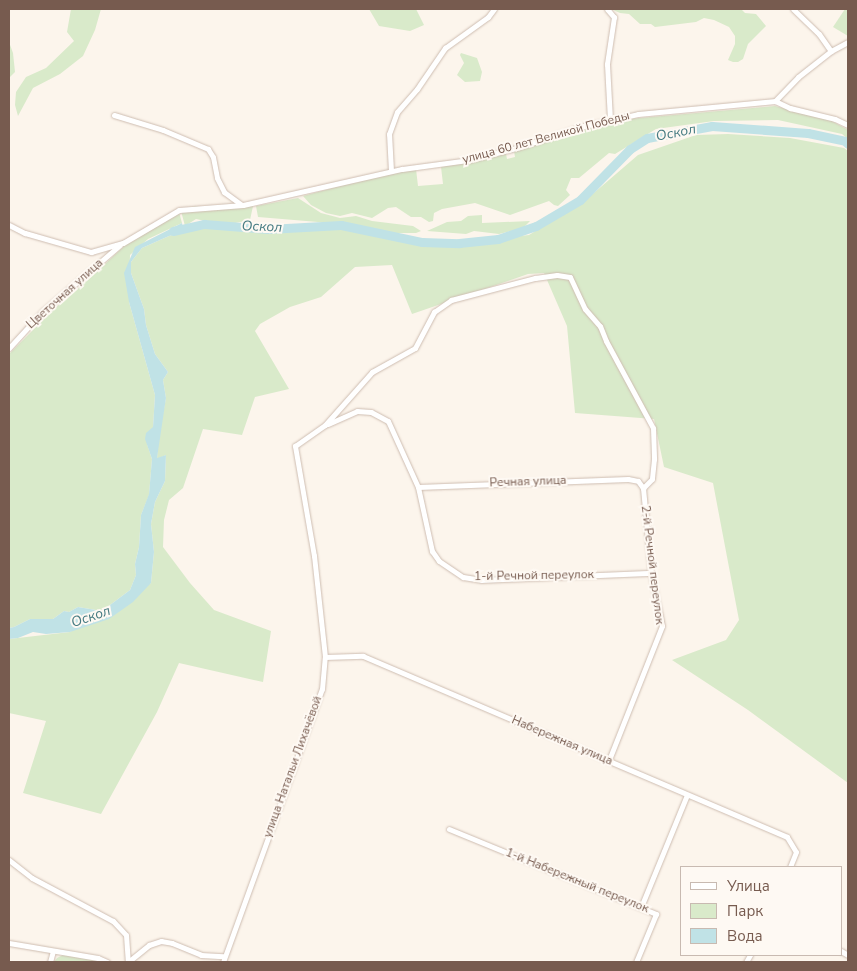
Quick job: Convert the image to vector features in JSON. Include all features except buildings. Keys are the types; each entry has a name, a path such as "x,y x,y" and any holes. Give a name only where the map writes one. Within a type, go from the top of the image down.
{"street":[{"path":"391,171 389,134 397,112 417,89 445,48 488,17 494,9"},
{"path":"607,9 614,17 607,64 610,119"},
{"path":"793,9 819,34 831,51"},
{"path":"775,101 798,77 831,51 848,42"},
{"name":"улица 60 лет Великой Победы","path":"91,252 123,243 179,210 243,206 391,171 469,160 516,148 610,119 638,114 775,101 790,108 835,119 848,125"},
{"path":"114,114 163,130 208,149 213,157 217,178 224,192 243,206"},
{"path":"9,225 31,235 91,252 99,264"},
{"name":"Цветочная улица","path":"9,348 42,312 123,243"},
{"path":"325,425 372,372 415,348 434,312 451,300 535,278 557,275 570,277 586,309 600,326 606,341 653,428 654,458 652,479 643,488"},
{"name":"1-й Речной переулок","path":"325,425 356,411 371,412 388,421 418,487 432,552 439,561 463,577 482,580 651,573"},
{"name":"улица Натальи Лихачёвой","path":"223,962 223,956 322,689 325,657 314,556 295,446 325,425"},
{"name":"Речная улица","path":"418,487 628,479 638,481"},
{"name":"2-й Речной переулок","path":"609,760 662,626 651,573 643,488 638,481"},
{"name":"Набережная улица","path":"325,657 363,656 609,760 687,796 787,837 793,844 796,852 790,866"},
{"path":"641,907 687,796"},
{"name":"1-й Набережный переулок","path":"449,829 656,914 636,962"},
{"path":"9,860 32,878 113,921 126,935 128,962"},
{"path":"128,962 149,945 161,941 172,943 201,955 223,956"},
{"path":"9,943 98,958 108,962"},
{"path":"50,962 53,951"}],"green space":[{"path":"71,9 101,9 95,30 83,56 60,74 33,88 18,116 15,105 16,92 26,77 46,68 74,41 67,32"},
{"path":"369,9 416,9 424,25 410,31 379,26"},
{"path":"611,9 741,9 745,13 756,14 766,26 748,44 743,59 733,62 728,60 735,44 735,36 729,27 714,20 704,18 696,22 655,27 651,24 640,24 629,14"},
{"path":"845,9 848,9 848,36 833,27"},
{"path":"9,42 13,53 15,72 9,78"},
{"path":"461,53 477,58 482,72 480,81 465,82 457,75 464,63 460,55"},
{"path":"775,106 830,120 848,130 848,139 842,134 778,120 714,121 656,129 615,154 609,153 579,178 571,178 566,190 570,195 558,206 549,201 510,215 475,203 442,209 434,213 433,221 429,222 421,217 411,217 396,207 388,208 372,218 352,213 340,216 326,213 311,205 303,196 362,180 416,169 418,186 443,184 441,167 506,154 507,159 515,157 514,151 594,126 628,119"},
{"path":"728,134 790,138 844,148 848,151 848,783 748,710 672,660 726,640 739,620 713,483 664,467 654,419 575,413 567,326 544,273 528,274 412,314 392,265 355,267 321,297 290,307 260,324 255,331 289,389 255,397 242,435 203,429 183,488 169,500 164,520 163,547 190,583 214,610 271,631 263,682 179,663 157,712 101,814 23,793 46,721 9,713 9,639 70,632 151,583 154,552 151,524 155,502 165,481 166,455 157,459 158,440 166,398 163,380 168,372 155,354 146,325 144,309 131,273 131,262 142,248 204,224 268,229 341,225 422,242 459,243 529,235 588,198 638,155 696,135"},
{"path":"298,198 321,213 340,218 356,216 372,221 413,226 421,231 416,233 394,233 342,224 258,217 256,206"},
{"path":"231,205 253,206 250,220 225,225 196,219 185,226 181,211 195,206 218,208"},
{"path":"179,212 182,223 148,239 130,255 129,302 155,395 153,428 147,444 152,459 149,495 141,515 139,547 135,564 136,575 130,590 102,611 78,607 69,612 64,611 53,619 30,619 9,628 9,354 54,309 136,235"},
{"path":"482,215 482,223 530,221 523,228 499,234 474,231 466,234 427,231 447,222 461,221 468,216"},
{"path":"65,954 102,962 54,962"}],"water":[{"path":"182,223 184,232 169,236 142,248 131,262 131,273 144,309 146,325 155,354 168,372 163,380 166,398 157,458 166,455 165,481 155,502 151,524 154,552 151,583 133,602 109,619 70,632 46,634 33,632 18,638 9,639 9,628 30,619 53,619 64,611 69,612 78,607 102,611 130,590 136,575 135,564 139,547 141,515 149,494 152,459 145,439 146,433 153,427 155,395 129,302 124,273 135,247"}],"waterway":[{"name":"Оскол","path":"173,231 204,224 268,229 341,225 422,242 459,243 498,239 536,226 580,200 630,149 647,138 712,126 808,133 845,141 848,144"}]}
